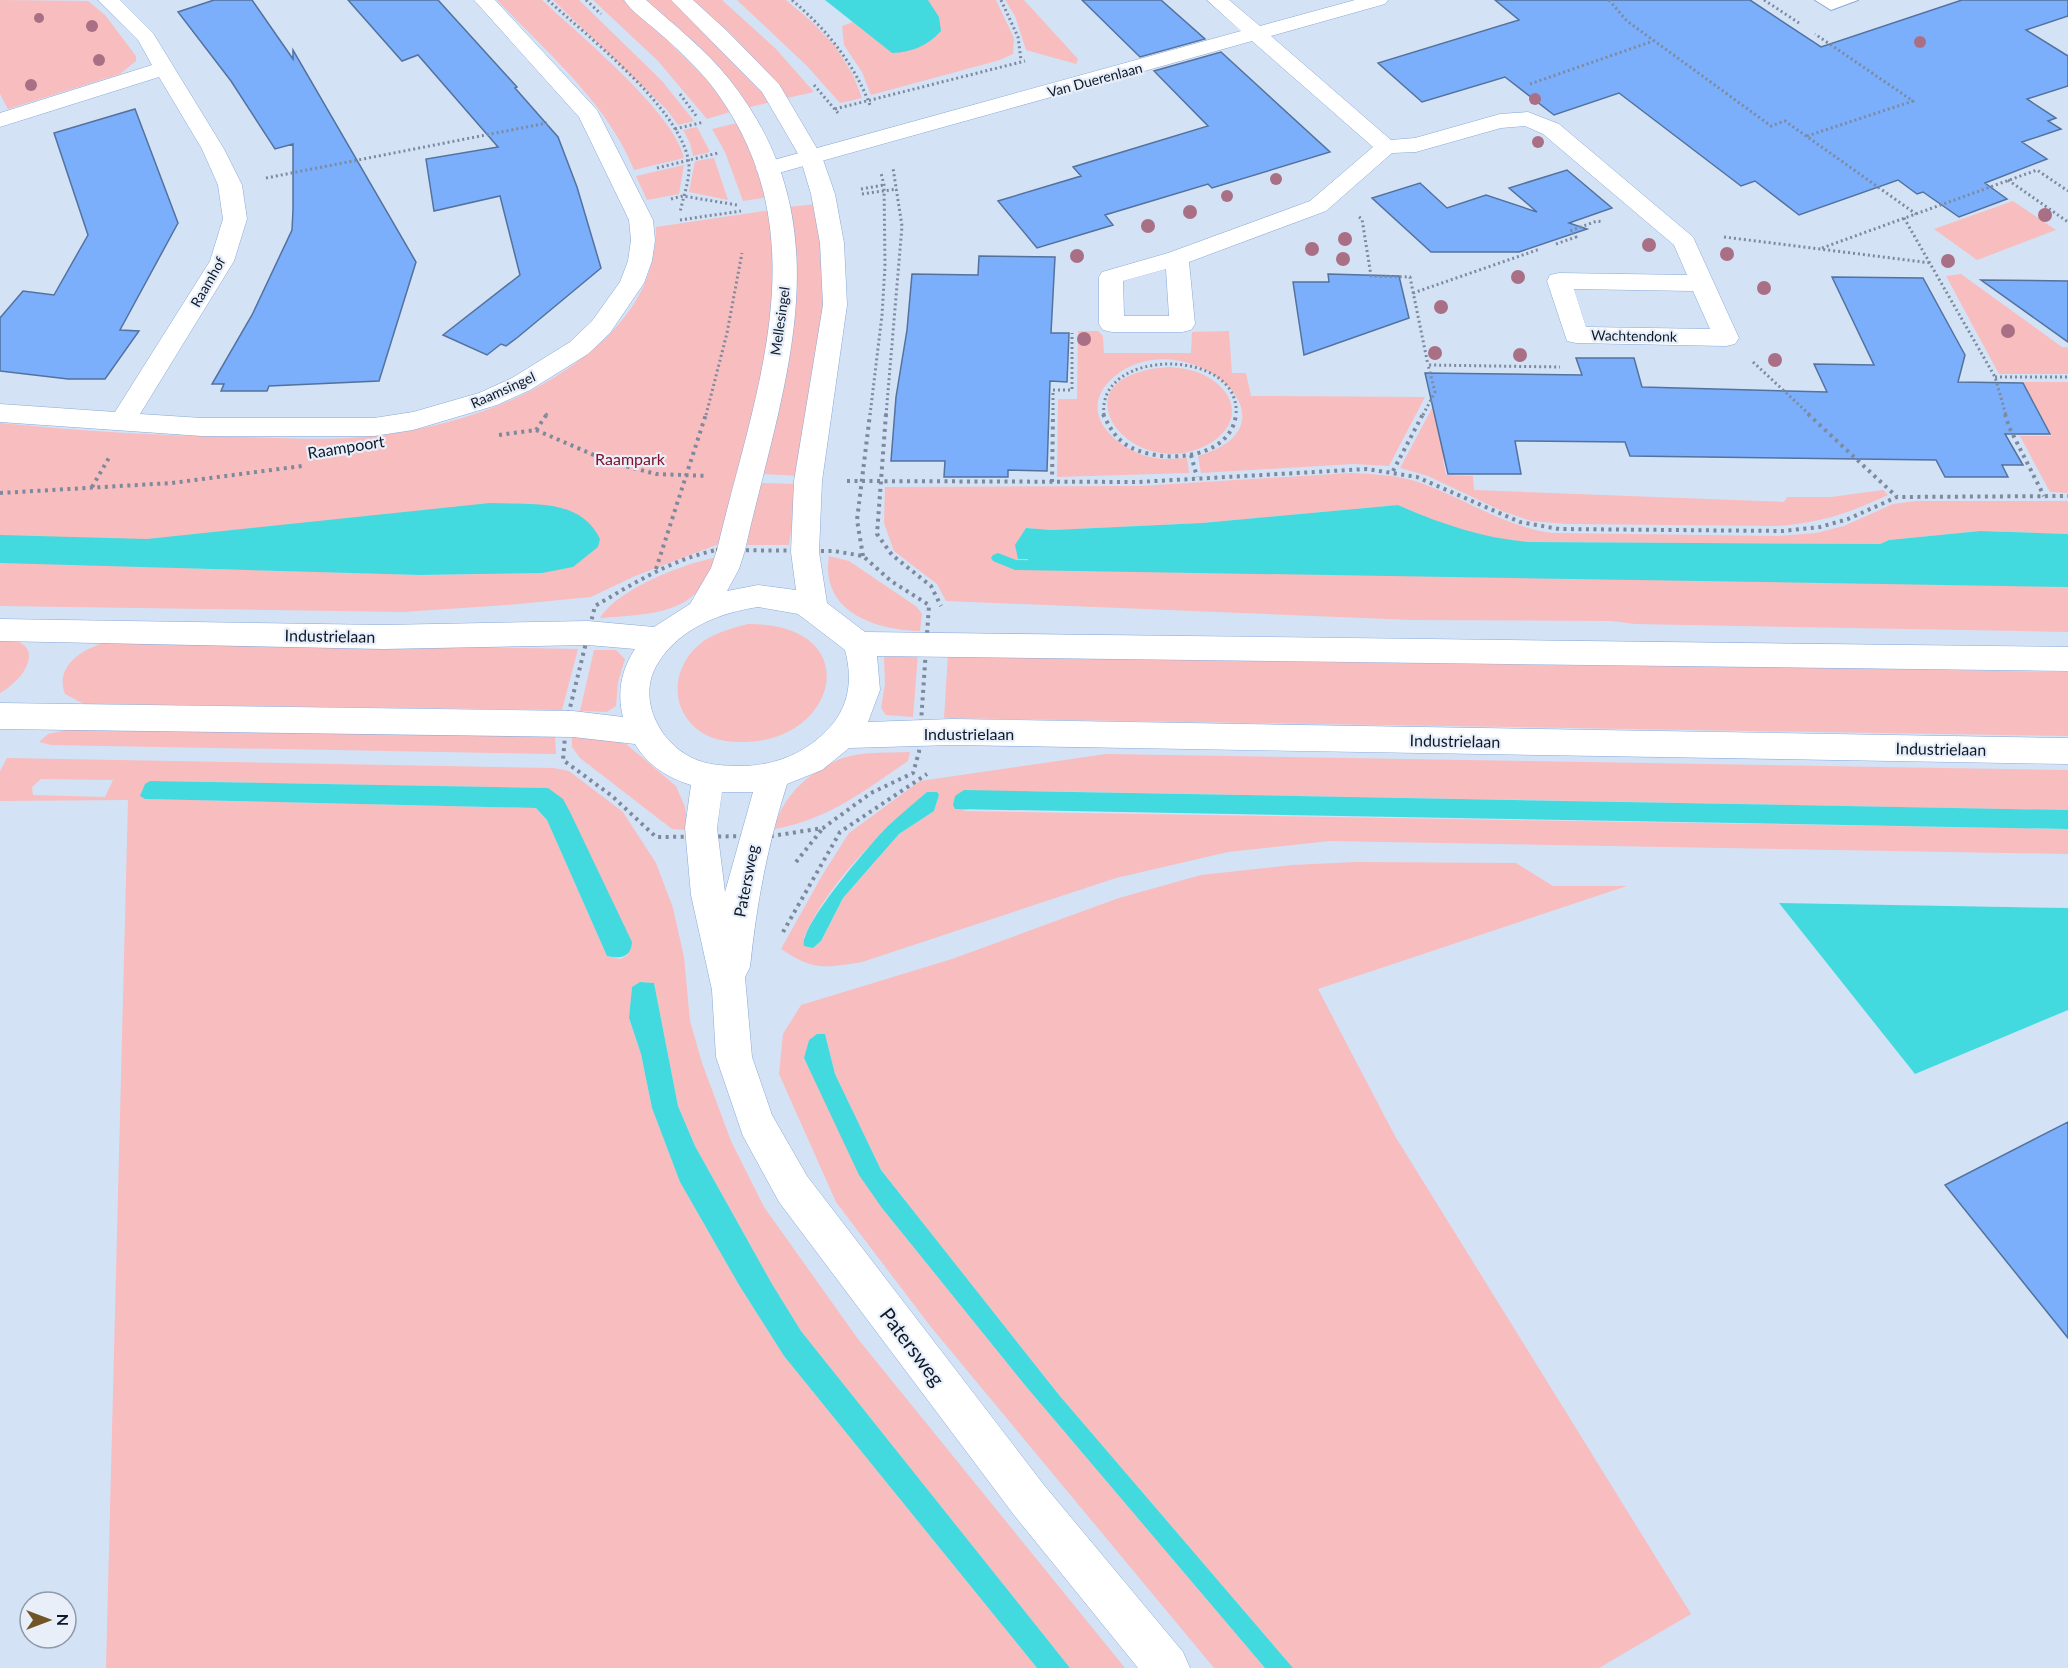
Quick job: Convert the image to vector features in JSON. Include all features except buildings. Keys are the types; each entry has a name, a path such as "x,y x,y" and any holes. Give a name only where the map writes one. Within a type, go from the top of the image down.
{"street":[{"name":"Raamhof","path":"108,0 146,37 213,148 230,184 236,219 222,261 121,423"},
{"name":"Raamsingel","path":"0,413 202,427 374,427 422,419 488,399 521,384 561,360 602,327 632,283 640,261 643,240 641,220 590,115 484,0"},
{"name":"Mellesingel","path":"634,0 698,60 730,96 757,142 781,220 786,290 771,380 731,550 725,569 701,610"},
{"path":"681,0 720,35 771,89 811,157 823,194 832,243 835,305 808,481 805,552 813,606"},
{"path":"1217,0 1386,147"},
{"name":"Van Duerenlaan","path":"767,169 1378,0"},
{"path":"0,120 164,68"},
{"path":"1177,258 1182,324 1112,324 1111,277 1177,258 1318,206 1386,147 1416,145 1500,121 1528,119 1551,129 1685,242 1726,338"},
{"name":"Wachtendonk","path":"1704,283 1559,281 1576,335 1726,338"},
{"path":"758,596 786,598 813,606 858,644 867,674 862,706 842,736 812,760 774,776 741,780 708,777 680,768 657,752 642,732 633,701 639,669 659,639 701,610 729,600 758,596"},
{"name":"Industrielaan","path":"0,630 383,637 588,633 659,639"},
{"path":"858,644 933,643 2068,659"},
{"path":"0,716 566,724 642,732"},
{"name":"Industrielaan","path":"842,736 926,734 2068,751"},
{"name":"Patersweg","path":"730,990 741,894 755,835 774,776"},
{"name":"Patersweg","path":"708,777 702,835 708,895 730,990 734,1057 756,1123 793,1189 1029,1500 1167,1668"}],"lane":[{"path":"1822,0 1831,6 1851,0"}],"path":[{"path":"777,942 840,832 930,772 926,734 933,643 940,601 936,591 893,557 878,536 877,517 902,226 894,170 856,69 836,40 792,0"},
{"path":"1001,0 1018,37 1021,60"},
{"path":"1609,0 1617,6 1627,21 1771,126 1785,121 1916,214"},
{"path":"1764,0 1804,27"},
{"path":"1807,136 1913,101 1814,34"},
{"path":"1528,119 1523,106 1506,92 1592,64 1598,58 1653,41"},
{"path":"230,184 590,115"},
{"path":"714,144 723,163"},
{"path":"621,176 718,153"},
{"path":"1820,249 2037,170 2068,191"},
{"path":"2008,180 2068,222"},
{"path":"884,185 885,266 882,315 857,520 862,556 891,581 929,605 933,643"},
{"path":"1333,193 1362,219 1371,276 1410,277 1435,392 1393,471"},
{"path":"734,195 740,221"},
{"path":"636,207 683,196 736,205"},
{"path":"1904,218 1995,377 2009,427 2044,496"},
{"path":"742,250 735,303 687,475 656,570 595,606 566,724 563,760 599,784 636,814 656,837 772,836 823,828 871,792 913,774 926,734"},
{"path":"1052,482 1053,390 1072,390 1072,328 1096,328 1112,324"},
{"path":"1428,365 1573,367 1569,346 1576,335"},
{"path":"1726,338 1897,497"},
{"path":"1161,364 1189,366 1221,381 1231,392 1237,405 1234,424 1221,442 1207,450 1191,454 1168,456 1149,454 1131,447 1117,437 1107,425 1101,412 1102,399 1108,387 1119,376 1134,369 1161,364"},
{"path":"1995,377 2068,378"},
{"path":"490,437 536,430 610,462 656,474 687,475"},
{"path":"1191,454 1197,477"},
{"name":"Raampoort","path":"0,493 172,483 305,465"},
{"path":"863,481 1139,482 1339,468 1393,471 1440,486 1520,522 1559,530 1783,531 1820,527 1848,519 1897,497 2068,496"}],"green space":[{"path":"0,0 88,1 105,15 136,56 136,61 120,74 8,109 0,94"},
{"path":"497,0 542,0 623,74 644,97 677,139 684,158 634,170 622,145 592,100"},
{"path":"553,0 579,0 662,81 694,121 678,125 667,110"},
{"path":"593,0 625,0 707,79 730,112 707,119 658,61"},
{"path":"642,0 671,0 742,65 771,102 746,108"},
{"path":"688,0 722,0 776,49 814,92 787,98"},
{"path":"737,0 786,0 835,46 853,75 862,98 840,103 807,66"},
{"path":"928,0 996,0 1014,38 1013,54 1000,60 871,95 862,72 844,45 842,26 853,22 892,53 914,49"},
{"path":"1005,0 1024,0 1078,59 1076,64 1026,50 1015,16"},
{"path":"737,123 755,159 768,197 743,201 725,152 712,129"},
{"path":"697,127 710,152 693,156 690,143 683,130"},
{"path":"714,158 728,200 689,192 695,161"},
{"path":"684,165 679,194 647,200 636,176"},
{"path":"2013,201 2056,230 1977,260 1934,229"},
{"path":"817,204 824,245 823,312 800,476 760,474 795,306 794,238 788,207"},
{"name":"Raampark","path":"770,210 778,288 759,396 719,544 635,576 591,597 507,605 403,612 0,606 0,423 152,434 323,439 355,438 401,432 462,418 520,396 548,381 574,364 611,333 641,292 652,262 656,227","holes":["149,567 492,574 420,575"]},
{"path":"1961,274 2062,347 2068,347 2068,374 1999,374 1946,276"},
{"path":"1078,331 1098,331 1103,336 1104,353 1191,353 1192,332 1229,331 1232,373 1246,373 1251,396 1425,397 1389,466 1353,464 1201,473 1198,456 1229,441 1242,422 1239,402 1224,383 1201,368 1173,360 1143,362 1115,376 1104,388 1098,400 1098,412 1102,424 1120,443 1146,456 1161,459 1187,458 1189,473 1057,477 1058,399 1077,399"},
{"path":"1170,367 1197,372 1217,383 1230,401 1232,410 1231,420 1218,437 1207,445 1178,454 1151,451 1129,440 1114,424 1107,406 1113,388 1133,374"},
{"path":"2023,382 2068,382 2068,493 2050,492 2020,436 2052,436"},
{"path":"1438,397 1465,457 1443,459 1446,475 1473,476 1474,490 1784,502 1787,497 1831,497 1883,490 1888,495 1834,516 1777,526 1567,524 1531,521 1502,511 1428,476 1400,468"},
{"path":"1351,473 1391,476 1415,481 1499,518 1552,533 1778,536 1816,533 1844,526 1893,504 1916,501 2068,501 2068,534 1980,531 1889,540 1880,544 1529,542 1493,539 1442,524 1398,505 1202,523 1052,530 1026,528 1028,563 2068,579 2068,632 1635,624 1612,621 1412,620 946,601 937,584 894,551 884,523 885,487 1140,486"},
{"path":"758,483 798,484 789,545 747,545"},
{"path":"829,556 849,561 917,607 922,614 920,631 885,627 854,614 842,604 833,591 828,575"},
{"path":"714,558 707,577 698,591 685,601 654,613 600,618 608,608 635,588 668,572"},
{"path":"748,624 786,629 811,642 824,661 826,683 818,705 801,724 776,737 744,742 717,739 695,727 685,716 678,690 679,676 693,650 705,640 720,632"},
{"path":"0,639 24,645 28,652 28,660 19,678 0,693"},
{"path":"115,640 578,649 562,710 84,704 65,694 64,673 76,657 95,646"},
{"path":"594,650 616,650 625,659 618,682 616,706 607,712 580,711"},
{"path":"918,654 913,717 886,715 881,708 885,684 884,657"},
{"path":"948,655 2068,672 2068,736 944,718"},
{"path":"79,727 555,736 556,754 51,745 39,742 48,734"},
{"path":"572,736 607,738 626,744 676,786 685,807 688,830 672,829 580,758 572,747"},
{"path":"910,752 908,761 845,802 812,818 775,829 783,806 798,786 829,764 857,755"},
{"path":"1106,754 2068,770 2068,810 1031,791 962,811 2068,829 2068,854 1330,841 1228,852 1116,878 862,962 820,966 802,961 781,949 849,833 920,781","holes":["927,792 939,795 934,811 899,834 843,898 821,941 813,948 804,937 815,916 842,877 875,840"]},
{"path":"7,758 554,768 569,771 623,812 656,863 673,908 684,957 690,1021 702,1063 731,1141 764,1207 858,1339 1125,1668 1070,1668 801,1331 695,1146 678,1106 654,983 640,982 632,987 629,1019 641,1054 652,1108 680,1182 739,1285 784,1356 1037,1668 106,1668 128,800 0,801 0,771","holes":["41,779 113,780 105,797 33,795 32,787","150,781 548,788 628,955 620,959 607,956 547,820 536,808 145,799"]},
{"path":"1356,862 1516,863 1553,886 1627,886 1318,989 1395,1136 1691,1614 1599,1668 1293,1668 1059,1395 881,1170 835,1074 825,1034 817,1034 809,1040 804,1059 882,1208 1024,1384 1265,1668 1214,1668 931,1327 836,1202 779,1074 783,1034 801,1005 952,959 1119,898 1201,875 1292,865"}],"shaded area":[{"path":"825,0 928,0 939,17 941,31 919,47 892,53"},
{"path":"490,503 537,504 567,510 580,516 591,525 600,539 598,547 573,567 542,573 420,575 0,563 0,535 147,539"},
{"path":"1398,505 1462,529 1529,542 1880,544 1889,540 1980,531 2068,534 2068,579 1028,564 1028,559 1018,559 1015,545 1026,528 1052,530 1202,523"},
{"path":"150,781 548,788 563,799 570,812 632,942 630,951 624,956 607,956 547,820 536,808 145,799 140,796 145,784"},
{"path":"964,790 2068,810 2068,829 955,809 953,805 955,796"},
{"path":"927,792 937,792 939,795 934,811 899,834 843,898 821,941 813,948 804,946 806,936 824,903 853,866 888,826"},
{"path":"1779,903 2068,908 2068,1010 1915,1074"},
{"path":"640,982 654,983 678,1106 695,1146 801,1331 1070,1668 1037,1668 784,1356 739,1285 680,1182 652,1108 641,1054 629,1018 632,987"},
{"path":"817,1034 825,1034 835,1074 881,1170 1059,1395 1293,1668 1265,1668 1024,1384 882,1208 859,1175 804,1058 809,1040"}],"waterway":[{"path":"998,558 1015,565 2068,582"}]}
